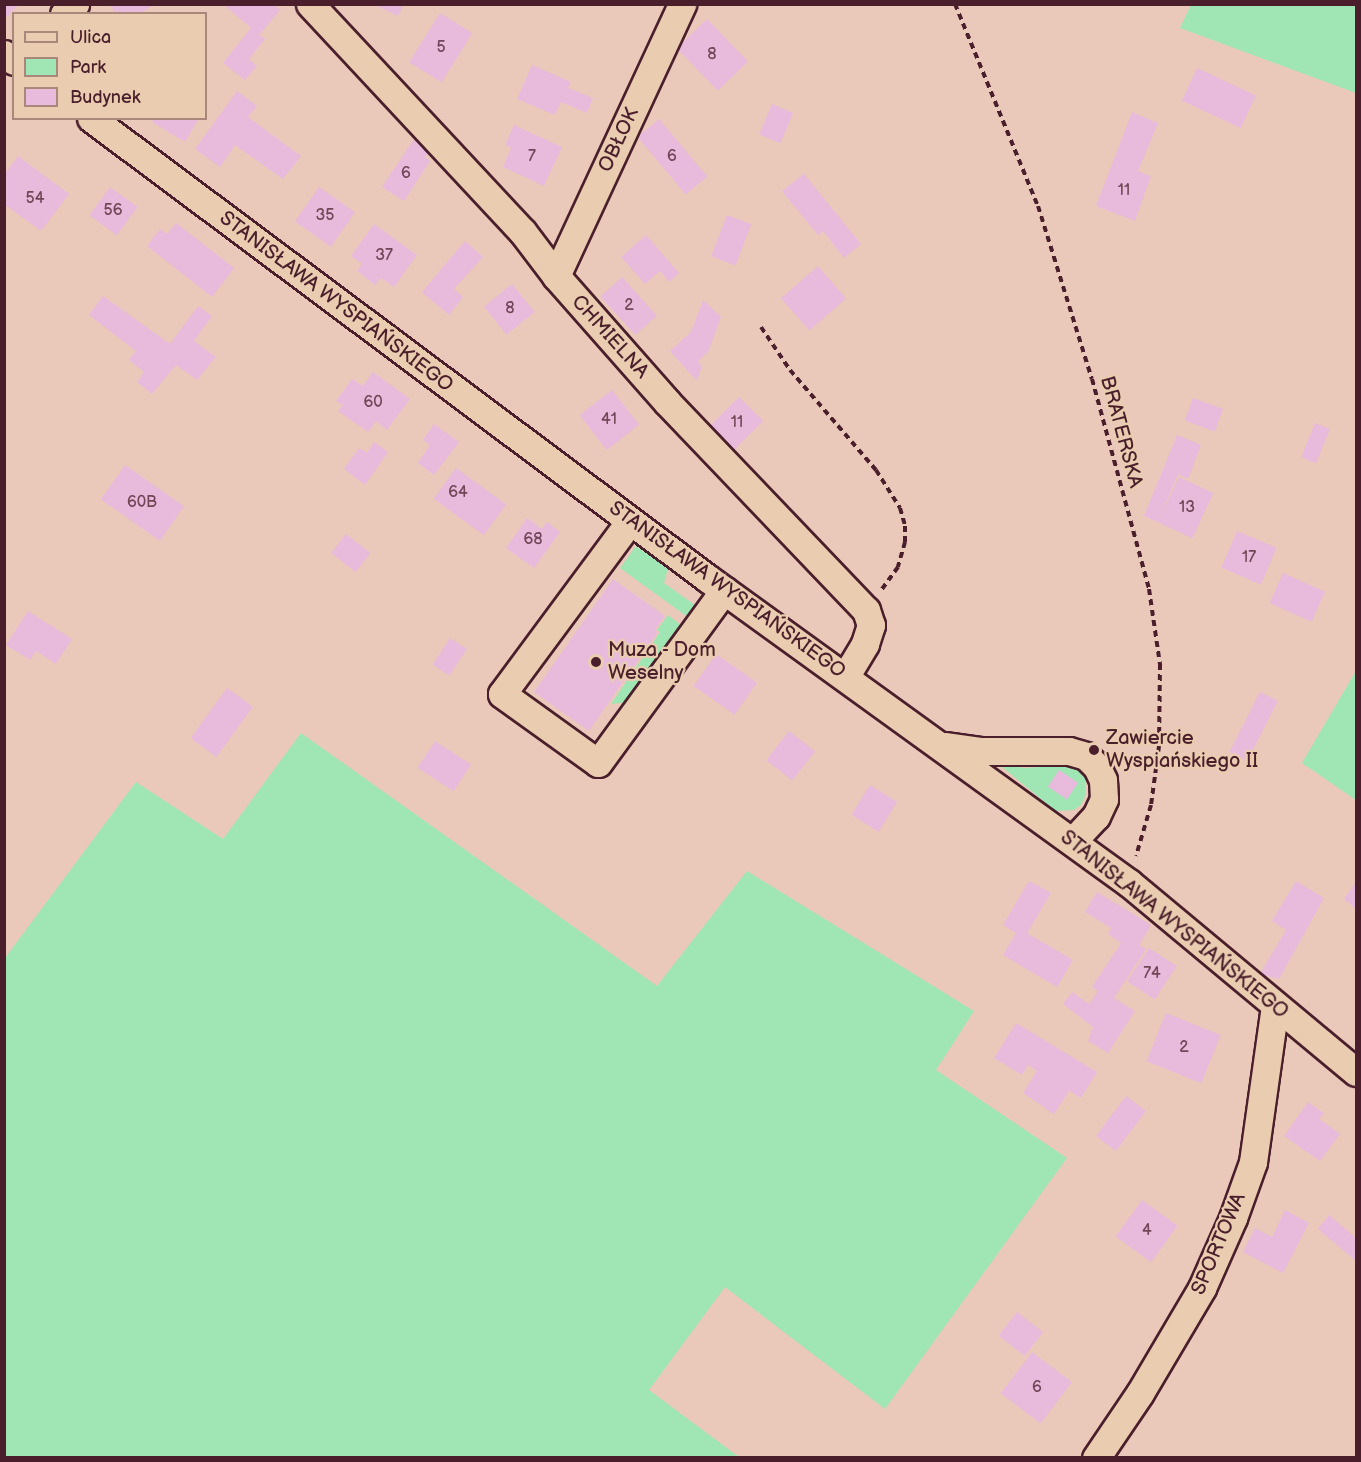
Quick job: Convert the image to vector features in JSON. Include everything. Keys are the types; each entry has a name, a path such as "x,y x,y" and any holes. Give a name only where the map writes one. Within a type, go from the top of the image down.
{"street":[{"name":"CHMIELNA","path":"310,4 522,231 556,276 667,402 866,610"},
{"name":"OBŁOK","path":"556,276 682,4"},
{"name":"STANISŁAWA WYSPIAŃSKIEGO","path":"94,120 630,521 1129,883 1356,1072"},
{"path":"630,521 502,694 598,763 724,590"},
{"path":"846,676 865,644 871,625 866,610"},
{"path":"941,745 982,751 1069,751 1086,756 1097,766 1103,780 1104,799 1096,816 1072,841"},
{"name":"SPORTOWA","path":"1096,1458 1140,1394 1202,1288 1233,1218 1253,1162 1275,1006"}],"path":[{"name":"BRATERSKA","path":"955,4 1038,206 1092,379 1149,589 1160,664 1159,746 1151,805 1129,883"},
{"path":"761,327 790,370 876,470 900,508 905,526 905,542 897,567 866,610"}],"green space":[{"path":"1191,5 1356,5 1356,93 1180,28"},
{"path":"636,546 668,568 664,583 698,607 689,618 620,568"},
{"path":"668,615 682,626 628,702 611,704 660,632 657,630"},
{"path":"1356,671 1356,800 1302,763"},
{"path":"301,733 657,986 747,871 974,1011 936,1070 1067,1158 885,1409 725,1287 649,1390 739,1457 5,1457 5,958 136,782 223,839"},
{"path":"997,763 1024,768 1069,765 1076,768 1086,778 1085,796 1081,805 1074,810 1056,811"}],"building":[{"path":"4,4 19,4 7,17 4,15"},
{"path":"223,4 274,4 280,10 259,35 265,39 249,59 257,66 245,80 223,63 251,28"},
{"path":"373,4 404,4 398,16"},
{"path":"110,5 153,5 143,12 115,12"},
{"path":"440,13 472,33 441,82 409,62"},
{"path":"707,19 748,61 718,91 677,48"},
{"path":"532,65 571,82 568,88 593,98 587,113 561,102 555,115 517,99"},
{"path":"1197,68 1256,95 1241,128 1182,101"},
{"path":"237,91 257,106 248,117 301,156 283,179 235,145 220,167 195,149"},
{"path":"772,104 793,113 780,143 759,134"},
{"path":"1132,112 1158,123 1138,171 1151,176 1135,221 1096,206"},
{"path":"659,119 707,176 686,194 638,137"},
{"path":"153,120 198,120 185,142 152,122"},
{"path":"514,125 562,147 544,186 503,167 511,148 505,145"},
{"path":"414,139 430,150 425,157 430,161 404,201 382,187"},
{"path":"18,156 69,194 41,231 4,204 4,175"},
{"path":"804,174 861,244 844,258 823,231 818,235 782,191"},
{"path":"110,187 138,207 117,235 89,215"},
{"path":"319,187 355,212 331,247 295,221"},
{"path":"727,215 751,224 736,265 711,256"},
{"path":"176,223 234,268 212,297 147,246 160,229 167,234"},
{"path":"374,224 417,255 394,287 381,278 375,285 357,271 362,264 351,256"},
{"path":"646,235 679,273 669,282 660,271 645,284 621,257"},
{"path":"465,241 483,257 454,289 463,297 449,315 422,292"},
{"path":"818,266 846,298 809,331 781,298"},
{"path":"622,277 657,316 635,335 600,296"},
{"path":"512,284 535,312 507,335 484,307"},
{"path":"103,296 170,344 198,306 212,316 194,341 216,357 197,380 176,365 152,394 137,382 144,372 129,360 136,351 89,315"},
{"path":"703,300 721,317 708,352 698,361 702,366 697,381 670,351 691,332"},
{"path":"373,372 410,399 387,430 376,421 368,432 338,411 343,405 336,401 352,379 363,386"},
{"path":"612,390 639,425 607,450 580,415"},
{"path":"739,397 763,421 735,449 711,425"},
{"path":"1193,398 1223,409 1215,431 1185,421"},
{"path":"1315,423 1330,429 1316,463 1301,457"},
{"path":"434,424 459,442 434,475 418,463 430,445 423,440"},
{"path":"1177,435 1201,445 1188,479 1178,474 1158,522 1144,516"},
{"path":"374,442 388,452 365,485 344,469 359,448 367,453"},
{"path":"125,465 184,506 160,541 101,499"},
{"path":"456,468 506,504 484,535 434,499"},
{"path":"1179,477 1213,493 1192,538 1158,522"},
{"path":"527,518 542,529 547,522 560,532 534,568 506,548"},
{"path":"1237,531 1277,548 1261,585 1221,568"},
{"path":"346,534 370,553 356,572 331,553"},
{"path":"1283,573 1325,592 1312,622 1270,603"},
{"name":"Muza - Dom Weselny","path":"613,579 665,616 655,630 658,632 589,731 534,692"},
{"path":"28,611 72,639 56,664 36,651 30,660 6,645"},
{"path":"450,638 467,649 449,676 433,665"},
{"path":"716,654 757,683 735,715 694,686"},
{"path":"227,688 253,707 216,757 191,738"},
{"path":"1260,692 1278,701 1247,761 1230,752"},
{"path":"789,731 815,751 792,780 766,760"},
{"path":"435,741 471,764 454,791 418,768"},
{"path":"1059,770 1078,783 1067,799 1048,787"},
{"path":"870,785 897,802 879,832 851,815"},
{"path":"1029,881 1051,893 1027,933 1073,960 1057,987 1003,955 1016,933 1003,925"},
{"path":"1296,881 1324,898 1279,979 1260,974 1286,930 1272,921"},
{"path":"1356,882 1356,909 1344,899"},
{"path":"1097,892 1151,925 1139,945 1146,949 1114,998 1135,1011 1108,1053 1088,1041 1093,1027 1063,1004 1072,992 1089,1004 1098,991 1092,987 1121,943 1108,934 1111,928 1085,912"},
{"path":"1149,948 1177,966 1155,1000 1127,982"},
{"path":"1166,1013 1221,1035 1201,1083 1147,1061"},
{"path":"1016,1023 1097,1072 1081,1098 1069,1091 1054,1114 1023,1093 1037,1071 1028,1065 1022,1075 994,1058"},
{"path":"1126,1096 1146,1111 1116,1151 1096,1136"},
{"path":"1308,1102 1324,1113 1319,1119 1340,1134 1320,1161 1284,1136"},
{"path":"1142,1200 1178,1226 1151,1262 1116,1236"},
{"path":"1285,1210 1309,1223 1283,1273 1243,1252 1255,1228 1272,1237"},
{"path":"1329,1215 1356,1238 1356,1261 1318,1229"},
{"path":"1017,1312 1043,1332 1025,1356 999,1336"},
{"path":"1032,1352 1072,1382 1041,1424 1001,1394"}],"place":[{"name":"Muza - Dom Weselny","path":"596,662"},
{"name":"Zawiercie Wyspiańskiego II","path":"1094,750"}]}
